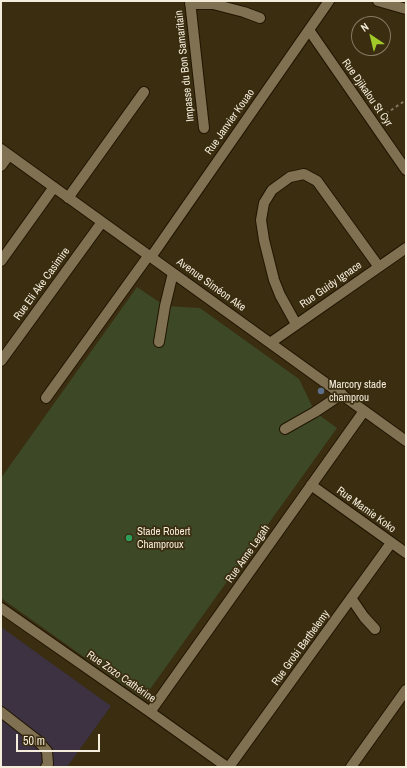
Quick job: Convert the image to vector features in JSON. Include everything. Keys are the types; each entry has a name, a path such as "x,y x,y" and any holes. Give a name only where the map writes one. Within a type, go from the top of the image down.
{"street":[{"name":"Rue Janvier Kouao","path":"46,398 150,256 329,1"},
{"path":"378,1 406,9"},
{"path":"190,2 213,4 260,18"},
{"name":"Impasse du Bon Samaritain","path":"190,2 204,128"},
{"name":"Rue Djikalou St Cyr","path":"309,30 406,170"},
{"path":"68,198 144,92"},
{"path":"1,166 5,152"},
{"name":"Avenue Siméon Ake","path":"5,152 406,441"},
{"path":"296,324 280,295 274,280 264,240 261,220 264,203 272,190 290,177 304,174 317,181 379,267"},
{"path":"1,261 54,187"},
{"name":"Rue Eli Ake Casimire","path":"1,361 102,222"},
{"name":"Rue Guidy Ignace","path":"270,343 406,248"},
{"path":"159,342 165,306 174,273"},
{"path":"285,429 315,412 342,394"},
{"name":"Rue Anne Legah","path":"150,712 364,411"},
{"name":"Rue Mamie Koko","path":"311,485 406,553"},
{"name":"Rue Grobi Barthelemy","path":"228,767 391,543"},
{"path":"351,598 364,617 375,629"},
{"name":"Rue Zozo Cathérine","path":"1,608 228,767"},
{"path":"351,767 406,690"},
{"path":"1,712 37,740 47,751 48,764 46,767"}],"path":[{"path":"373,123 406,100"}],"shaded area":[{"path":"1,627 111,706 67,767 1,767"}],"green space":[{"name":"Stade Robert Champroux","path":"137,287 165,306 200,308 299,379 315,412 337,428 143,699 1,598 1,478"}],"place":[{"name":"Marcory stade champrou","path":"321,391"},
{"name":"Stade Robert Champroux","path":"129,538"}]}
